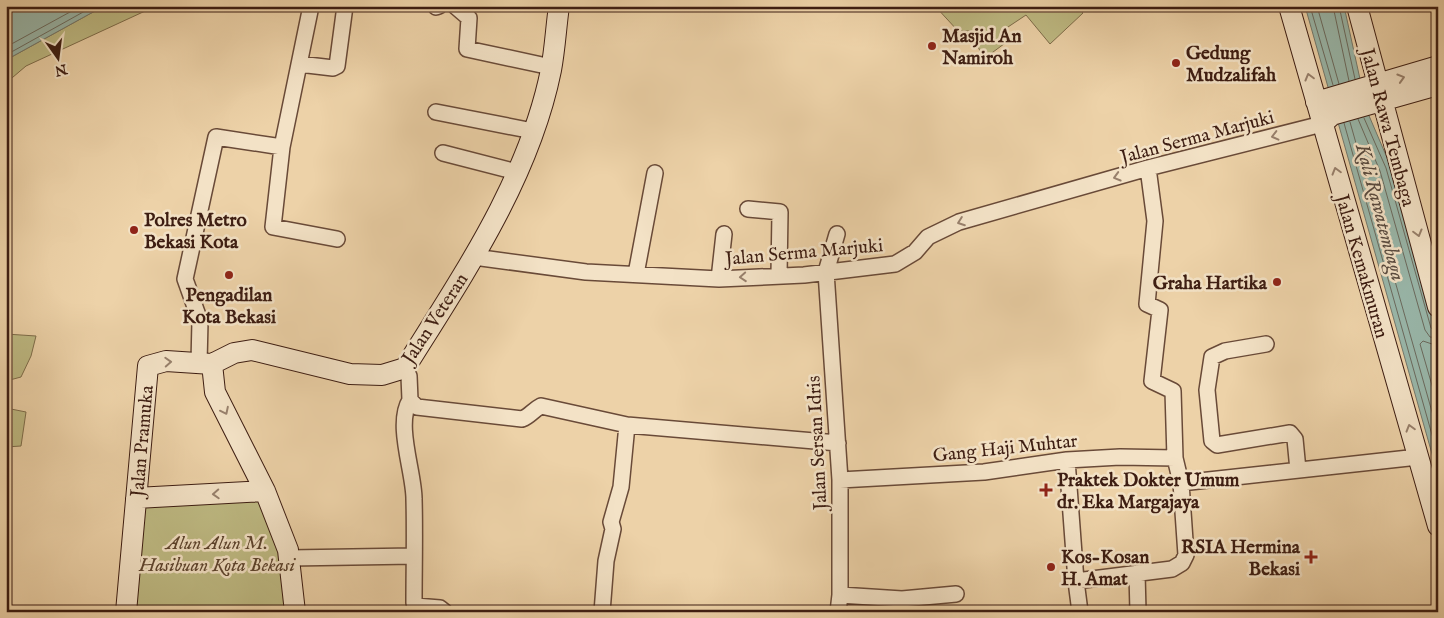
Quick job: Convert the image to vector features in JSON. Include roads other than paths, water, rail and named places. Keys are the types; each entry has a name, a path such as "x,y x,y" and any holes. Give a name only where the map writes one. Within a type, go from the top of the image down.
{"street":[{"path":"311,6 282,147 273,227 337,239"},
{"path":"299,64 333,68 337,66 345,6"},
{"path":"455,6 469,18 467,49 551,67"},
{"name":"Jalan Veteran","path":"206,363 234,353 252,350 350,374 382,375 405,368 474,256 517,172 533,131 551,67 559,6"},
{"name":"Jalan Kemakmuran","path":"1289,6 1325,110 1438,526"},
{"name":"Jalan Rawa Tembaga","path":"1357,6 1373,95 1438,306"},
{"path":"1325,110 1373,95 1438,66"},
{"path":"1373,95 1438,85"},
{"name":"Jalan Serma Marjuki","path":"474,256 586,272 719,279 804,275 895,264 915,252 928,237 959,222 1148,168 1325,110"},
{"path":"436,112 533,131"},
{"path":"282,147 216,137 185,279 200,321 206,363 216,392 265,492 290,558 295,612"},
{"path":"443,154 517,172"},
{"path":"1076,580 1172,569 1182,562 1186,555 1181,483 1175,458 1172,391 1152,381 1160,310 1147,304 1155,220 1148,168"},
{"path":"636,274 655,173"},
{"path":"748,209 780,212 778,275"},
{"path":"719,279 724,234"},
{"path":"826,272 837,234"},
{"name":"Jalan Sersan Idris","path":"826,272 840,480 840,595 838,612"},
{"path":"1266,344 1225,351 1212,358 1207,390 1212,442 1217,445 1230,445 1290,433 1296,439 1298,470"},
{"name":"Jalan Pramuka","path":"126,612 127,581 148,366 166,361 206,363"},
{"path":"405,368 409,376 410,400 406,409 405,436 414,497 415,605 440,608 445,612"},
{"path":"410,400 417,407 512,419 522,419 528,416 531,411 541,406 627,425 838,443"},
{"path":"602,612 606,561 612,528 611,522 621,487 627,425"},
{"name":"Gang Haji Muhtar","path":"840,480 984,472 1067,460 1120,457 1175,458"},
{"path":"1181,483 1418,457"},
{"path":"1067,460 1080,612"},
{"path":"136,498 265,492"},
{"path":"290,558 414,556"},
{"path":"1137,574 1138,612"},
{"path":"840,595 902,599 956,594"}],"water":[{"path":"25,6 104,6 6,60 6,15"},
{"name":"Kali Rawatembaga","path":"1305,6 1344,6 1367,111 1391,167 1438,335 1438,475"}],"place":[{"name":"Masjid An Namiroh","path":"932,46"},
{"name":"Gedung Mudzalifah","path":"1176,63"},
{"name":"Polres Metro Bekasi Kota","path":"134,230"},
{"name":"Pengadilan Kota Bekasi","path":"229,275"},
{"name":"Graha Hartika","path":"1277,282"},
{"name":"Praktek Dokter Umum dr. Eka Margajaya","path":"1046,490"},
{"name":"RSIA Hermina Bekasi","path":"1311,557"},
{"name":"Kos-Kosan H. Amat","path":"1051,567"}],"park label":[{"name":"Alun Alun M. Hasibuan Kota Bekasi","path":"217,553"}]}
